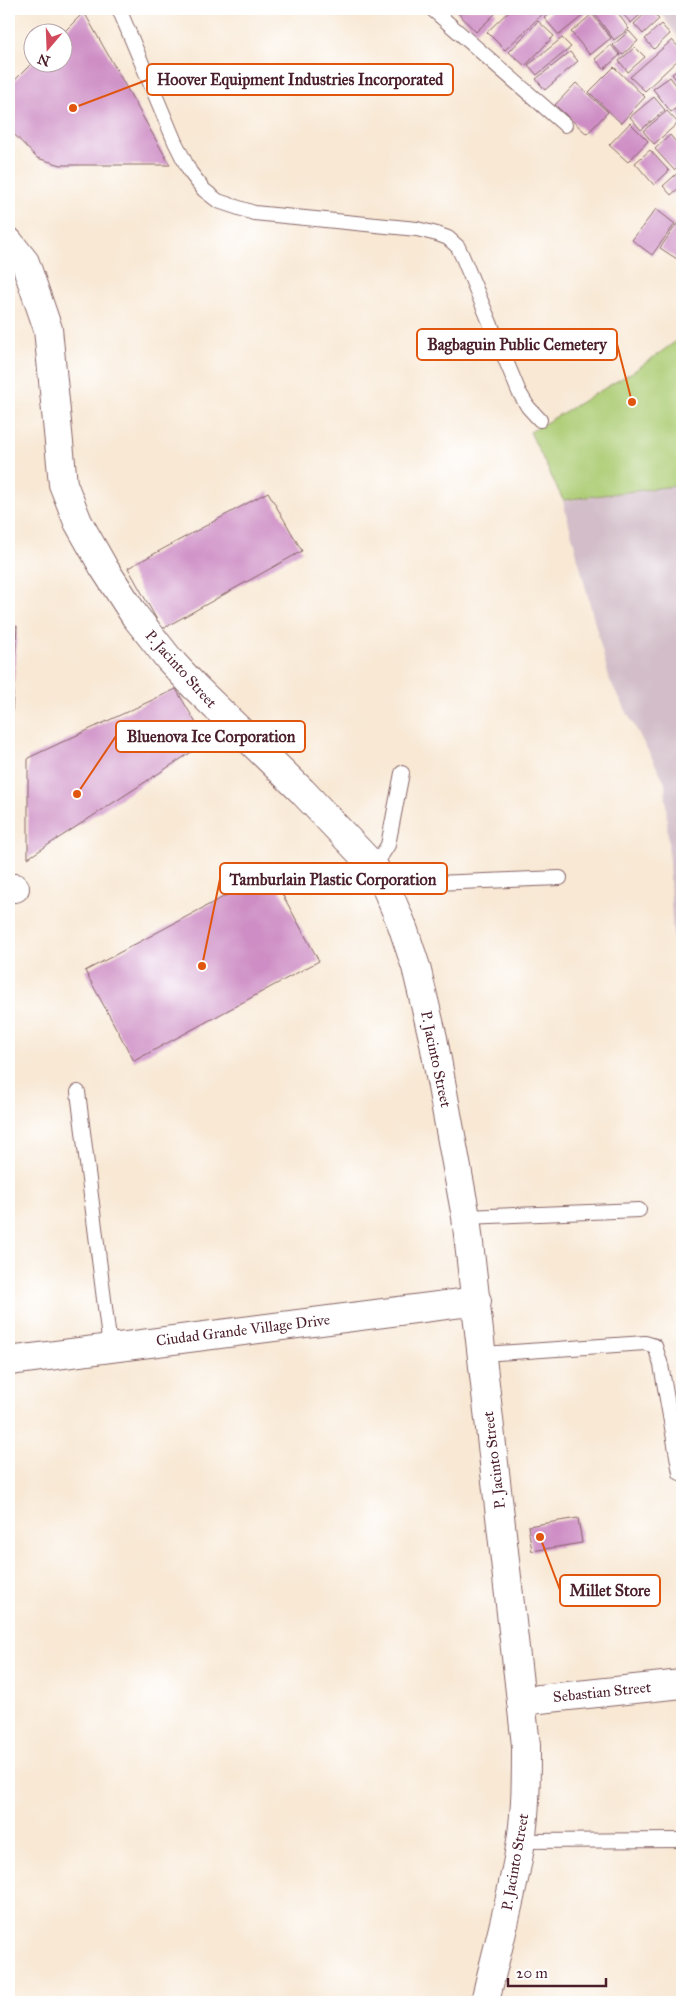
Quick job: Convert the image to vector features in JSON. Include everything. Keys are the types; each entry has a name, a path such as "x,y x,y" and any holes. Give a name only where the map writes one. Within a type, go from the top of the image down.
{"street":[{"name":"P. Jacinto Street","path":"9,242 25,262 48,329 63,484 78,522 104,568 135,616 169,659 195,687 302,791 380,876 402,925 416,967 433,1038 466,1217 526,1745 526,1788 521,1841 485,2002"},
{"name":"Ciudad Grande Village Drive","path":"9,1361 477,1301"},
{"name":"Sebastian Street","path":"521,1701 682,1684"}],"lane":[{"path":"119,9 174,142 190,172 204,190 218,201 254,213 417,229 448,238 458,247 519,392 528,407 540,420"},
{"path":"432,9 565,125"},
{"path":"402,773 380,876 560,878"},
{"path":"78,1092 110,1347"},
{"path":"466,1217 639,1210"},
{"path":"483,1354 645,1343 655,1346 661,1365 680,1472"},
{"path":"521,1841 682,1840"}],"shaded area":[{"path":"658,9 682,9 682,43"},
{"path":"682,485 682,1076 680,1076 665,782 610,681 563,501"}],"green space":[{"path":"682,337 682,485 563,500 530,432 634,371"}],"building":[{"path":"492,9 496,13 476,32 455,10"},
{"path":"511,9 548,9 505,50 487,32"},
{"path":"554,9 591,9 559,35 544,18"},
{"path":"600,9 615,9 629,29 614,40 594,13"},
{"path":"627,9 647,9 631,23 622,13"},
{"path":"650,9 659,19 643,34 634,24"},
{"path":"84,12 170,165 61,165 37,158 9,129 9,86 23,72 72,72 72,24"},
{"path":"592,14 611,38 590,55 571,32"},
{"path":"538,21 554,36 525,66 509,52"},
{"path":"661,24 670,34 654,49 645,39"},
{"path":"629,31 638,41 622,55 613,45"},
{"path":"562,38 571,47 537,75 528,65"},
{"path":"672,40 682,51 682,56 645,91 630,77"},
{"path":"611,45 620,55 604,69 595,59"},
{"path":"635,47 645,57 628,72 619,61"},
{"path":"570,52 578,61 545,90 536,79"},
{"path":"614,67 645,97 621,123 589,92"},
{"path":"682,67 682,87 672,74"},
{"path":"670,77 682,93 682,104 671,112 653,89"},
{"path":"576,83 608,112 587,134 555,105"},
{"path":"654,97 665,110 641,130 630,117"},
{"path":"682,107 682,121 675,112"},
{"path":"667,111 678,123 654,144 643,131"},
{"path":"630,123 648,141 628,162 609,145"},
{"path":"670,135 682,149 682,163 674,170 655,149"},
{"path":"650,150 669,171 654,185 635,163"},
{"path":"682,169 682,185 671,195 663,186"},
{"path":"656,209 675,224 652,255 632,240"},
{"path":"682,217 682,251 677,259 660,248"},
{"path":"268,492 302,551 162,629 128,568"},
{"path":"9,626 17,626 10,749 9,749"},
{"path":"176,689 207,742 28,858 28,758"},
{"path":"270,872 319,961 134,1061 85,971"},
{"path":"578,1518 582,1543 532,1551 528,1526"}],"place":[{"name":"Hoover Equipment Industries Incorporated","path":"73,108"},
{"name":"Bagbaguin Public Cemetery","path":"632,402"},
{"name":"Bluenova Ice Corporation","path":"77,794"},
{"name":"Tamburlain Plastic Corporation","path":"202,966"},
{"name":"Millet Store","path":"540,1537"}]}
